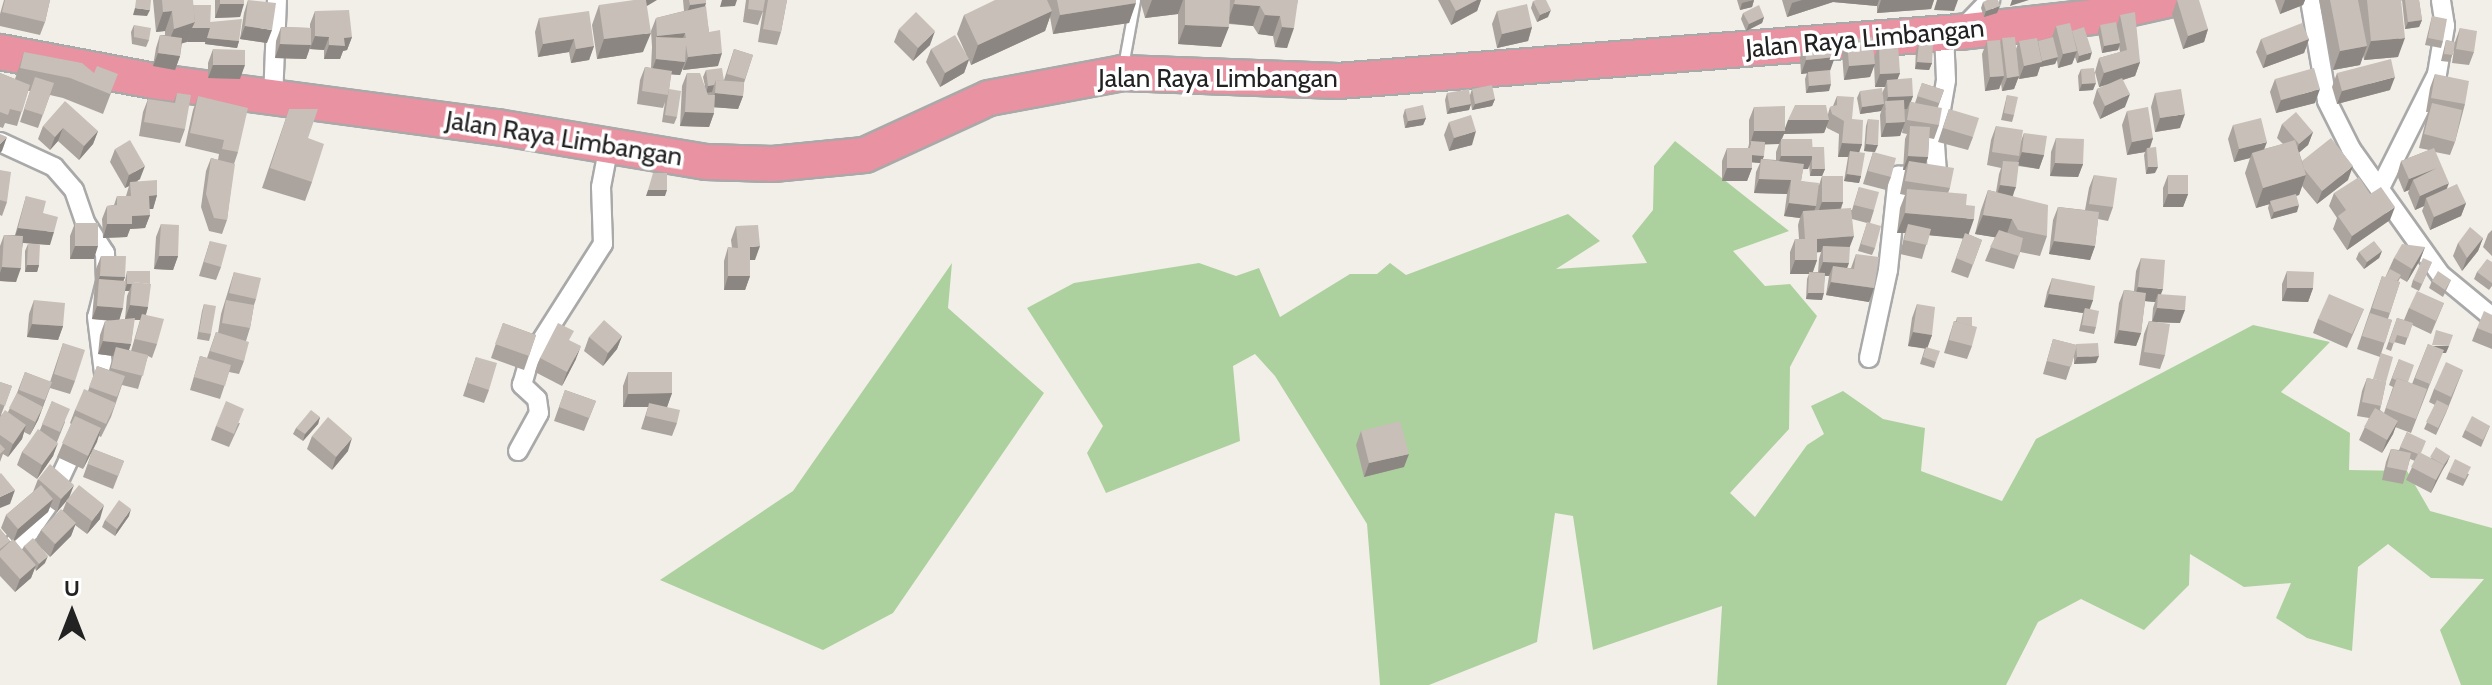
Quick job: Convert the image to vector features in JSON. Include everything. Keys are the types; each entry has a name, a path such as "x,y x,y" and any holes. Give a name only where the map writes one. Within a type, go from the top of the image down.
{"highway":[{"name":"Jalan Raya Limbangan","path":"0,52 273,99 609,145 706,162 773,164 865,155 989,98 1122,73 1338,81 1952,33 2092,17 2168,0"}],"street":[{"path":"273,99 277,0"},
{"path":"1869,358 1888,270 1898,176 1937,173 1935,144 1952,33 1990,0"},
{"path":"2310,0 2327,101 2351,149 2441,275 2492,317"},
{"path":"2380,188 2437,74 2445,26 2441,0"},
{"path":"0,142 54,167 74,190 86,224 105,253 106,282 97,317 105,381 47,506 29,532 0,555"},
{"path":"518,451 539,413 537,399 522,385 529,360 603,244 601,187 609,145"}],"lane":[{"path":"1122,73 1135,0"}],"green space":[{"path":"1675,141 1789,231 1733,251 1765,286 1790,284 1817,316 1790,367 1789,429 1730,493 1755,517 1807,445 1824,434 1811,406 1843,391 1883,419 1925,428 1921,471 2002,501 2036,439 2253,325 2330,342 2281,392 2350,433 2349,470 2407,471 2430,511 2492,528 2492,685 2461,685 2440,630 2484,579 2431,578 2388,544 2358,567 2352,651 2307,638 2276,618 2291,583 2244,587 2190,554 2189,585 2144,630 2081,599 2038,622 2006,685 1717,685 1722,606 1593,650 1573,516 1555,513 1537,642 1429,685 1380,685 1367,524 1275,376 1255,354 1233,366 1240,441 1106,493 1087,453 1103,426 1027,308 1074,283 1199,263 1236,276 1259,268 1280,317 1350,274 1377,274 1390,263 1406,275 1568,214 1600,241 1556,269 1647,263 1632,236 1653,210 1654,166"},
{"path":"952,263 948,308 1044,393 893,613 823,650 660,580 793,491"}],"building":[{"path":"5,0 50,0 45,22 2,12"},
{"path":"136,0 151,0 150,10 135,8"},
{"path":"162,0 193,0 195,22 174,29 172,11 163,12"},
{"path":"220,0 244,0 244,4 220,4"},
{"path":"248,0 276,3 272,30 245,26"},
{"path":"646,0 651,33 604,39 599,5"},
{"path":"689,0 706,0 706,3 690,5"},
{"path":"749,0 765,0 763,11 748,9"},
{"path":"768,0 787,0 781,32 763,29"},
{"path":"995,0 1047,0 1052,11 978,45 964,15"},
{"path":"1057,0 1136,0 1136,3 1060,15"},
{"path":"1185,0 1230,0 1229,27 1185,25"},
{"path":"1235,0 1298,0 1294,28 1282,27 1280,16 1265,15 1260,6 1234,4"},
{"path":"1450,0 1477,0 1456,11"},
{"path":"1546,0 1551,10 1540,15 1533,1"},
{"path":"1998,0 2000,6 1986,11 1983,2"},
{"path":"2177,0 2199,0 2208,29 2188,36"},
{"path":"2330,0 2358,0 2367,46 2340,51"},
{"path":"2367,0 2401,0 2405,38 2371,41"},
{"path":"2405,0 2419,0 2422,20 2408,22"},
{"path":"1527,4 1532,27 1502,34 1497,11"},
{"path":"193,5 211,5 210,28 192,28 195,22"},
{"path":"1759,5 1764,17 1749,24 1743,13"},
{"path":"706,6 709,32 720,30 722,53 688,57 686,45 685,62 656,59 656,37 686,38 685,33 657,36 656,18"},
{"path":"349,10 352,37 344,38 345,46 329,45 329,37 315,36 315,11"},
{"path":"589,11 594,46 576,49 574,39 543,44 539,18"},
{"path":"916,12 935,31 918,48 899,29"},
{"path":"2135,12 2140,62 2104,73 2099,58 2127,50 2120,15"},
{"path":"2432,16 2447,19 2443,41 2428,38"},
{"path":"242,19 239,41 207,38 210,22"},
{"path":"2116,22 2120,43 2104,46 2100,25"},
{"path":"2070,23 2077,51 2063,54 2056,26"},
{"path":"2302,23 2309,39 2267,55 2261,39"},
{"path":"134,25 151,28 149,40 134,37"},
{"path":"281,27 311,28 311,45 280,44"},
{"path":"2084,27 2092,52 2079,56 2072,31"},
{"path":"2460,28 2477,31 2474,52 2456,49"},
{"path":"160,35 182,38 180,56 158,53"},
{"path":"955,35 969,59 945,73 931,49"},
{"path":"1872,37 1875,64 1849,66 1847,40"},
{"path":"2015,37 2019,76 2007,78 2002,38"},
{"path":"2053,37 2058,57 2042,61 2038,41"},
{"path":"2037,38 2042,62 2024,66 2019,41"},
{"path":"1833,40 1835,57 1806,60 1805,43"},
{"path":"2000,40 2004,76 1990,77 1987,41"},
{"path":"2446,40 2455,42 2453,55 2444,54"},
{"path":"1919,43 1933,44 1932,63 1917,62"},
{"path":"1879,44 1898,44 1900,73 1880,74"},
{"path":"213,49 245,50 245,65 213,65"},
{"path":"734,49 753,55 745,79 727,74"},
{"path":"24,52 82,63 94,73 97,66 118,74 110,94 70,78 20,68"},
{"path":"2391,59 2395,77 2342,91 2337,73"},
{"path":"645,67 672,71 668,95 642,91"},
{"path":"722,68 724,81 716,80 714,85 708,86 706,70"},
{"path":"2094,68 2096,83 2082,84 2081,69"},
{"path":"2314,68 2320,89 2281,100 2275,79"},
{"path":"1830,70 1831,84 1809,86 1808,72"},
{"path":"0,73 30,85 22,112 10,109 8,115 0,112"},
{"path":"687,73 700,73 708,95 715,95 714,113 685,112"},
{"path":"2435,74 2469,81 2465,104 2431,98"},
{"path":"35,77 54,83 43,115 24,109"},
{"path":"1912,78 1913,96 1888,97 1887,80"},
{"path":"2122,78 2130,94 2105,106 2097,89"},
{"path":"716,80 744,82 743,96 715,93"},
{"path":"1922,83 1944,90 1939,103 1917,96"},
{"path":"1492,85 1495,99 1475,104 1472,89"},
{"path":"1882,88 1884,104 1862,107 1860,91"},
{"path":"669,89 681,91 677,117 665,115"},
{"path":"1469,89 1471,104 1450,108 1447,93"},
{"path":"2181,89 2185,114 2160,118 2155,93"},
{"path":"177,93 191,95 185,129 144,122 148,99 175,103"},
{"path":"2007,95 2018,97 2014,115 2004,113"},
{"path":"198,96 248,108 238,152 222,149 224,140 190,133"},
{"path":"1837,96 1854,97 1852,119 1863,120 1862,144 1842,143 1844,121 1832,114 1830,107 1837,105"},
{"path":"1904,100 1905,122 1886,123 1885,101"},
{"path":"65,101 98,131 84,146 63,128 55,137 43,126"},
{"path":"1910,102 1942,108 1939,125 1907,120"},
{"path":"2432,103 2462,110 2455,142 2424,134"},
{"path":"1423,105 1426,118 1408,121 1405,109"},
{"path":"1795,105 1826,105 1829,120 1788,120"},
{"path":"1785,106 1785,131 1754,131 1754,107"},
{"path":"2148,107 2153,138 2132,142 2127,111"},
{"path":"289,109 318,109 308,138 324,144 312,182 270,168"},
{"path":"1949,109 1979,118 1973,137 1943,128"},
{"path":"2296,112 2313,132 2299,144 2282,124"},
{"path":"1471,115 1476,131 1454,138 1449,122"},
{"path":"2261,118 2267,142 2239,149 2233,125"},
{"path":"1868,119 1879,120 1878,145 1866,144"},
{"path":"1910,126 1930,127 1928,157 1908,156"},
{"path":"1996,126 2023,130 2019,156 1992,152"},
{"path":"2024,133 2047,136 2044,155 2022,152"},
{"path":"2056,138 2084,139 2083,164 2055,163"},
{"path":"2331,138 2353,166 2322,191 2304,169 2302,161"},
{"path":"1781,139 1812,139 1813,156 1781,156"},
{"path":"130,140 145,166 129,175 115,149"},
{"path":"2295,140 2306,175 2263,188 2252,153"},
{"path":"1751,141 1765,142 1764,156 1752,155"},
{"path":"1812,147 1824,147 1825,169 1812,169"},
{"path":"2156,147 2158,167 2148,167 2147,148"},
{"path":"1727,148 1752,148 1752,168 1727,168"},
{"path":"2434,148 2449,183 2420,196 2413,180 2437,168 2409,179 2401,161"},
{"path":"1850,151 1865,153 1861,176 1847,174"},
{"path":"1873,152 1896,158 1891,177 1868,171"},
{"path":"211,158 235,164 227,220 214,218 206,194"},
{"path":"1761,159 1804,164 1801,181 1819,183 1816,206 1789,203 1791,180 1759,179"},
{"path":"1909,161 1954,168 1950,188 1905,181"},
{"path":"2003,161 2019,162 2016,187 2000,185"},
{"path":"0,170 11,172 7,202 0,200"},
{"path":"653,173 667,173 667,190 648,190"},
{"path":"2094,175 2117,178 2113,207 2089,204"},
{"path":"2168,175 2188,175 2188,194 2168,194"},
{"path":"1822,176 1843,176 1843,202 1822,202"},
{"path":"2359,177 2370,194 2381,187 2395,207 2352,236 2338,216 2346,210 2334,193"},
{"path":"157,180 157,195 149,196 150,215 132,216 132,224 107,224 107,206 117,205 117,196 131,196 130,182"},
{"path":"2457,184 2466,203 2434,217 2426,198"},
{"path":"1859,187 1879,192 1874,210 1854,205"},
{"path":"1907,189 1967,194 1966,205 1975,206 1974,219 1905,213"},
{"path":"1988,190 2048,205 2047,236 2018,230 2012,219 1983,215"},
{"path":"2296,194 2299,205 2274,212 2270,201"},
{"path":"26,196 46,201 43,213 58,217 54,232 18,228"},
{"path":"2058,207 2099,212 2095,246 2054,241"},
{"path":"1851,208 1854,236 1817,239 1817,260 1795,260 1795,239 1805,239 1803,211"},
{"path":"1867,222 1881,226 1875,248 1861,244"},
{"path":"75,223 98,223 98,246 75,246"},
{"path":"161,224 179,225 178,256 159,256"},
{"path":"1908,224 1931,229 1927,245 1904,240"},
{"path":"758,225 760,246 750,247 750,276 728,276 728,247 738,248 736,226"},
{"path":"2470,227 2483,238 2467,258 2458,243"},
{"path":"1999,230 2023,238 2019,256 1990,247"},
{"path":"1965,233 1982,240 1973,265 1956,258"},
{"path":"4,235 23,236 21,268 2,267"},
{"path":"210,241 227,245 221,267 204,262"},
{"path":"2374,241 2382,251 2367,262 2359,252"},
{"path":"28,244 40,244 39,265 27,265"},
{"path":"2402,244 2425,247 2412,269 2394,258"},
{"path":"1823,246 1850,247 1849,263 1823,262"},
{"path":"1856,254 1879,257 1874,288 1831,282 1833,266 1854,269"},
{"path":"101,256 126,256 125,277 100,276"},
{"path":"2141,258 2165,260 2163,289 2138,287"},
{"path":"2423,258 2432,262 2422,284 2413,280"},
{"path":"2487,259 2492,262 2492,283 2477,272"},
{"path":"2390,269 2401,275 2397,281 2385,278"},
{"path":"127,271 150,271 150,284 127,284"},
{"path":"2287,271 2314,272 2313,288 2287,288"},
{"path":"2438,271 2451,280 2445,290 2432,281"},
{"path":"234,272 261,278 256,299 229,293"},
{"path":"1809,272 1825,273 1824,293 1808,293"},
{"path":"2382,276 2400,282 2390,313 2372,308"},
{"path":"2052,278 2095,286 2093,300 2049,294"},
{"path":"99,279 126,281 123,308 97,306"},
{"path":"132,282 151,284 148,307 130,305"},
{"path":"2124,290 2146,293 2141,333 2119,330"},
{"path":"2417,291 2444,303 2436,321 2409,308"},
{"path":"2158,294 2186,296 2185,310 2157,308"},
{"path":"2329,294 2364,309 2352,334 2318,319"},
{"path":"34,300 65,303 63,326 32,324"},
{"path":"226,300 254,305 250,328 222,323"},
{"path":"204,304 216,306 211,334 199,332"},
{"path":"1917,304 1935,307 1932,335 1913,332"},
{"path":"2085,308 2099,311 2096,327 2082,325"},
{"path":"2484,311 2492,315 2492,334 2477,328"},
{"path":"2370,313 2392,320 2385,343 2362,336"},
{"path":"142,314 164,319 157,344 135,339"},
{"path":"1957,317 1972,317 1972,326 1957,322"},
{"path":"135,318 131,344 103,341 105,321"},
{"path":"2397,318 2413,323 2408,338 2397,335 2394,344 2389,342"},
{"path":"604,320 622,336 608,353 589,337"},
{"path":"1954,321 1977,327 1972,346 1949,340"},
{"path":"2149,321 2170,324 2165,355 2144,352"},
{"path":"503,323 536,335 529,356 495,344"},
{"path":"558,323 574,331 569,340 581,346 567,372 540,358"},
{"path":"2436,330 2453,335 2449,346 2432,345"},
{"path":"216,332 249,342 244,361 210,351"},
{"path":"2053,339 2077,345 2071,367 2047,361"},
{"path":"63,343 85,350 75,381 54,374"},
{"path":"2098,343 2099,356 2077,357 2076,344"},
{"path":"2428,344 2444,350 2430,384 2415,378"},
{"path":"116,347 148,355 143,376 111,368"},
{"path":"1926,347 1940,351 1936,362 1923,357"},
{"path":"2381,353 2393,357 2386,382 2373,379"},
{"path":"200,356 231,365 225,386 194,377"},
{"path":"476,357 497,363 489,390 468,383"},
{"path":"2399,359 2414,365 2408,382 2392,378"},
{"path":"2446,362 2463,370 2451,397 2434,389"},
{"path":"97,366 125,376 117,397 89,387"},
{"path":"25,372 52,382 45,400 19,390"},
{"path":"628,372 672,372 672,393 628,394"},
{"path":"2367,378 2386,382 2381,406 2362,402"},
{"path":"2397,378 2427,389 2416,419 2386,408"},
{"path":"0,382 12,386 5,406 0,404"},
{"path":"84,389 116,403 106,424 75,410"},
{"path":"565,390 596,401 589,418 559,407"},
{"path":"17,393 43,407 35,422 9,408"},
{"path":"2437,400 2449,406 2438,428 2426,422"},
{"path":"52,401 70,409 60,432 42,424"},
{"path":"226,401 244,409 234,434 216,426"},
{"path":"649,403 680,410 677,423 646,416"},
{"path":"2375,408 2398,421 2387,440 2364,427"},
{"path":"5,410 26,425 13,444 0,435 0,417"},
{"path":"311,410 320,417 305,434 296,428"},
{"path":"75,416 101,428 88,456 62,443"},
{"path":"2472,416 2490,426 2483,440 2465,430"},
{"path":"328,417 352,438 336,457 312,436"},
{"path":"1400,421 1409,454 1369,463 1361,431"},
{"path":"38,429 58,443 42,465 22,452"},
{"path":"2407,432 2426,441 2421,453 2400,447"},
{"path":"2436,447 2450,456 2444,465 2430,457"},
{"path":"93,449 124,461 118,476 88,464"},
{"path":"2391,449 2411,453 2407,471 2387,467"},
{"path":"2419,452 2444,465 2436,480 2411,467"},
{"path":"2455,459 2471,467 2465,479 2449,472"},
{"path":"50,464 74,485 61,499 38,479"},
{"path":"0,474 15,490 0,497"},
{"path":"41,485 53,499 18,529 6,515"},
{"path":"79,485 104,505 92,521 66,501"},
{"path":"119,500 131,509 117,529 105,520"},
{"path":"61,509 76,523 55,544 41,530"},
{"path":"0,529 10,541 0,549"},
{"path":"33,538 48,556 39,564 24,546"},
{"path":"13,539 36,565 20,579 0,557 0,551"}]}
